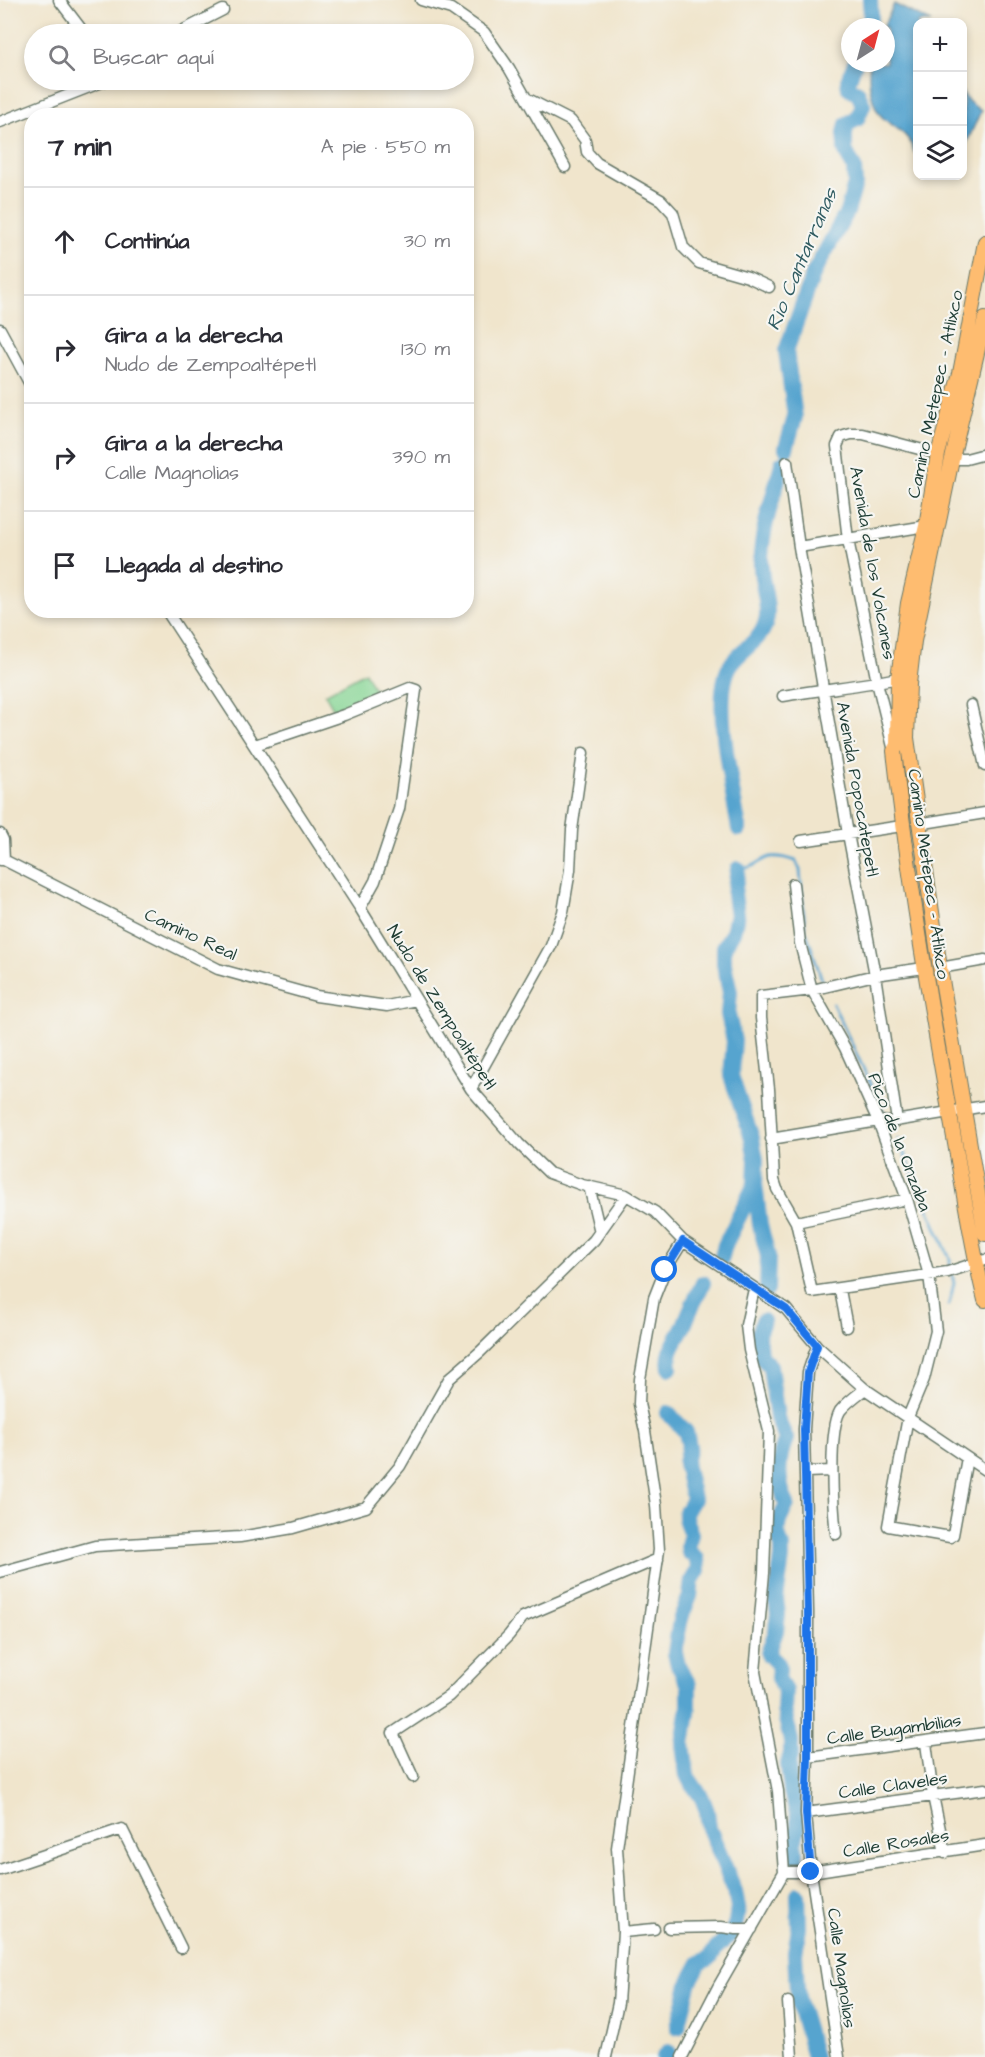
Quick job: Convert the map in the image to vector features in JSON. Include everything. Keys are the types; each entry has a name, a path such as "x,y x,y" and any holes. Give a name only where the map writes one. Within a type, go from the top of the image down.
{"main road":[{"name":"Camino Metepec - Atlixco","path":"985,242 960,373 935,453 926,526 908,603 898,678 897,744 894,751 902,825 916,903 924,968 956,1110 981,1261 985,1300"},
{"path":"985,320 952,459 914,641 906,738 940,968 956,1110 985,1234"}],"street":[{"path":"59,0 78,24"},
{"path":"421,0 451,9 473,24"},
{"path":"196,24 223,10"},
{"path":"474,25 484,32 526,98 565,168"},
{"path":"36,108 82,90"},
{"path":"526,98 571,121 585,140 587,152 597,163 661,200 673,213 683,247 699,263 748,277 769,287"},
{"path":"0,122 24,113"},
{"path":"0,329 24,373"},
{"name":"Avenida de los Volcanes","path":"894,751 877,682 848,540 837,446 841,438 851,434 863,434 935,453"},
{"path":"952,459 966,459 985,454"},
{"name":"Avenida Popocatepetl","path":"788,462 799,547 848,834 875,975 897,1121"},
{"path":"799,547 926,526"},
{"name":"Nudo de Zempoaltépetl","path":"171,618 360,908 471,1089 519,1144 549,1173 626,1195 655,1212 683,1241 786,1309 817,1346 865,1389 985,1470"},
{"path":"783,696 898,678"},
{"path":"255,746 344,715 410,688 416,690 399,809 375,881 360,908"},
{"path":"971,705 985,766"},
{"path":"471,1089 551,946 563,912 583,753"},
{"path":"918,824 985,813"},
{"path":"801,842 902,825"},
{"path":"0,834 3,840 2,860"},
{"name":"Camino Real","path":"2,860 218,969 316,996 387,1006 416,1000"},
{"name":"Pico de la Onzaba","path":"793,884 800,943 812,990 845,1048 878,1121 907,1198 929,1275 936,1331 924,1379 908,1417 888,1526 953,1536 967,1458"},
{"path":"940,968 985,960"},
{"path":"924,968 875,975 812,990 760,996 769,1089 774,1180 796,1222 812,1292 840,1290 955,1271 981,1261"},
{"path":"771,1139 985,1106"},
{"path":"589,1186 600,1232"},
{"path":"0,1572 95,1546 240,1537 293,1528 366,1508 400,1466 449,1379 480,1352 594,1239 626,1195"},
{"path":"796,1222 907,1198"},
{"path":"606,2057 618,2003 623,1932 617,1848 658,1559 656,1505 639,1404 640,1379 654,1298 665,1270 683,1241"},
{"path":"682,2057 718,1986 784,1872 778,1791 755,1672 764,1574 769,1431 749,1350 746,1325 754,1289"},
{"path":"840,1290 847,1327"},
{"name":"Calle Magnolias","path":"817,1346 808,1372 804,1429 808,1758 806,1813 811,1872 839,2057"},
{"path":"836,1534 832,1471 836,1421 841,1410 865,1389"},
{"path":"806,1472 832,1471"},
{"path":"413,1777 393,1733 449,1696 509,1635 523,1617 658,1559"},
{"name":"Calle Bugambilias","path":"808,1758 985,1733"},
{"path":"926,1743 933,1796 945,1853"},
{"name":"Calle Claveles","path":"806,1813 985,1789"},
{"path":"0,1870 122,1829 181,1948"},
{"name":"Calle Rosales","path":"784,1872 811,1872 985,1845"},
{"path":"669,1928 752,1929"},
{"path":"623,1932 654,1929"},
{"path":"788,2002 792,2057"}],"green space":[{"path":"365,672 376,693 337,715 325,694"}],"water":[{"path":"894,4 923,18 913,18 913,149 906,136 883,118 873,100 869,72 895,72 895,18 887,18"},
{"path":"967,99 981,111 967,142"}],"waterway":[{"name":"Rio Cantarranas","path":"870,0 870,18"},
{"name":"Rio Cantarranas","path":"786,448 795,417 786,351 814,272 847,212 855,184 854,168 845,150 845,133 847,124 857,119 863,105 858,93 849,88 848,81 852,72"},
{"name":"Rio Cantarranas","path":"739,829 725,745 723,722 725,681 730,666 757,638 765,625 767,610 761,572 761,552 765,526 782,463"},
{"path":"738,869 754,866 775,857 796,861 800,870 805,929 822,980"},
{"name":"Rio Cantarranas","path":"721,1260 725,1245 755,1184 756,1160 752,1138 731,1076 734,1041 728,1014 730,992 724,964 724,947 733,932 737,915 734,894 738,869"},
{"path":"833,1004 884,1113"},
{"path":"898,1139 950,1259 950,1268"},
{"name":"Rio Cantarranas","path":"755,1184 760,1225 768,1256 767,1290"},
{"path":"949,1305 954,1283 952,1274"},
{"name":"Rio Cantarranas","path":"670,1368 672,1349 703,1283"},
{"name":"Rio Cantarranas","path":"763,1321 758,1334 760,1356 770,1366 777,1418 786,1439 779,1472 781,1489 787,1504 779,1521 777,1532 782,1547 776,1599 778,1614 776,1631 768,1654 777,1663 778,1678 785,1691 784,1710 791,1741 788,1764 791,1792 798,1816 794,1843 795,1860 798,1866"},
{"name":"Rio Cantarranas","path":"668,1413 686,1432 689,1446 685,1463 693,1499 685,1518 691,1534 689,1552 697,1559 698,1570 692,1580 690,1596 680,1620 675,1653 678,1665 689,1685 689,1706 683,1744 687,1776 702,1798 707,1811 709,1828 735,1891 738,1908 732,1933 716,1948 710,1958 700,1963 690,1981 678,2027"},
{"name":"Rio Cantarranas","path":"798,1894 799,1927 795,1953 797,1989 799,2005 814,2057"},
{"name":"Rio Cantarranas","path":"664,2057 668,2052"}],"route":[{"path":"665,1270 683,1241 786,1309 817,1346 808,1372 804,1429 808,1612 806,1813 811,1872"}]}
